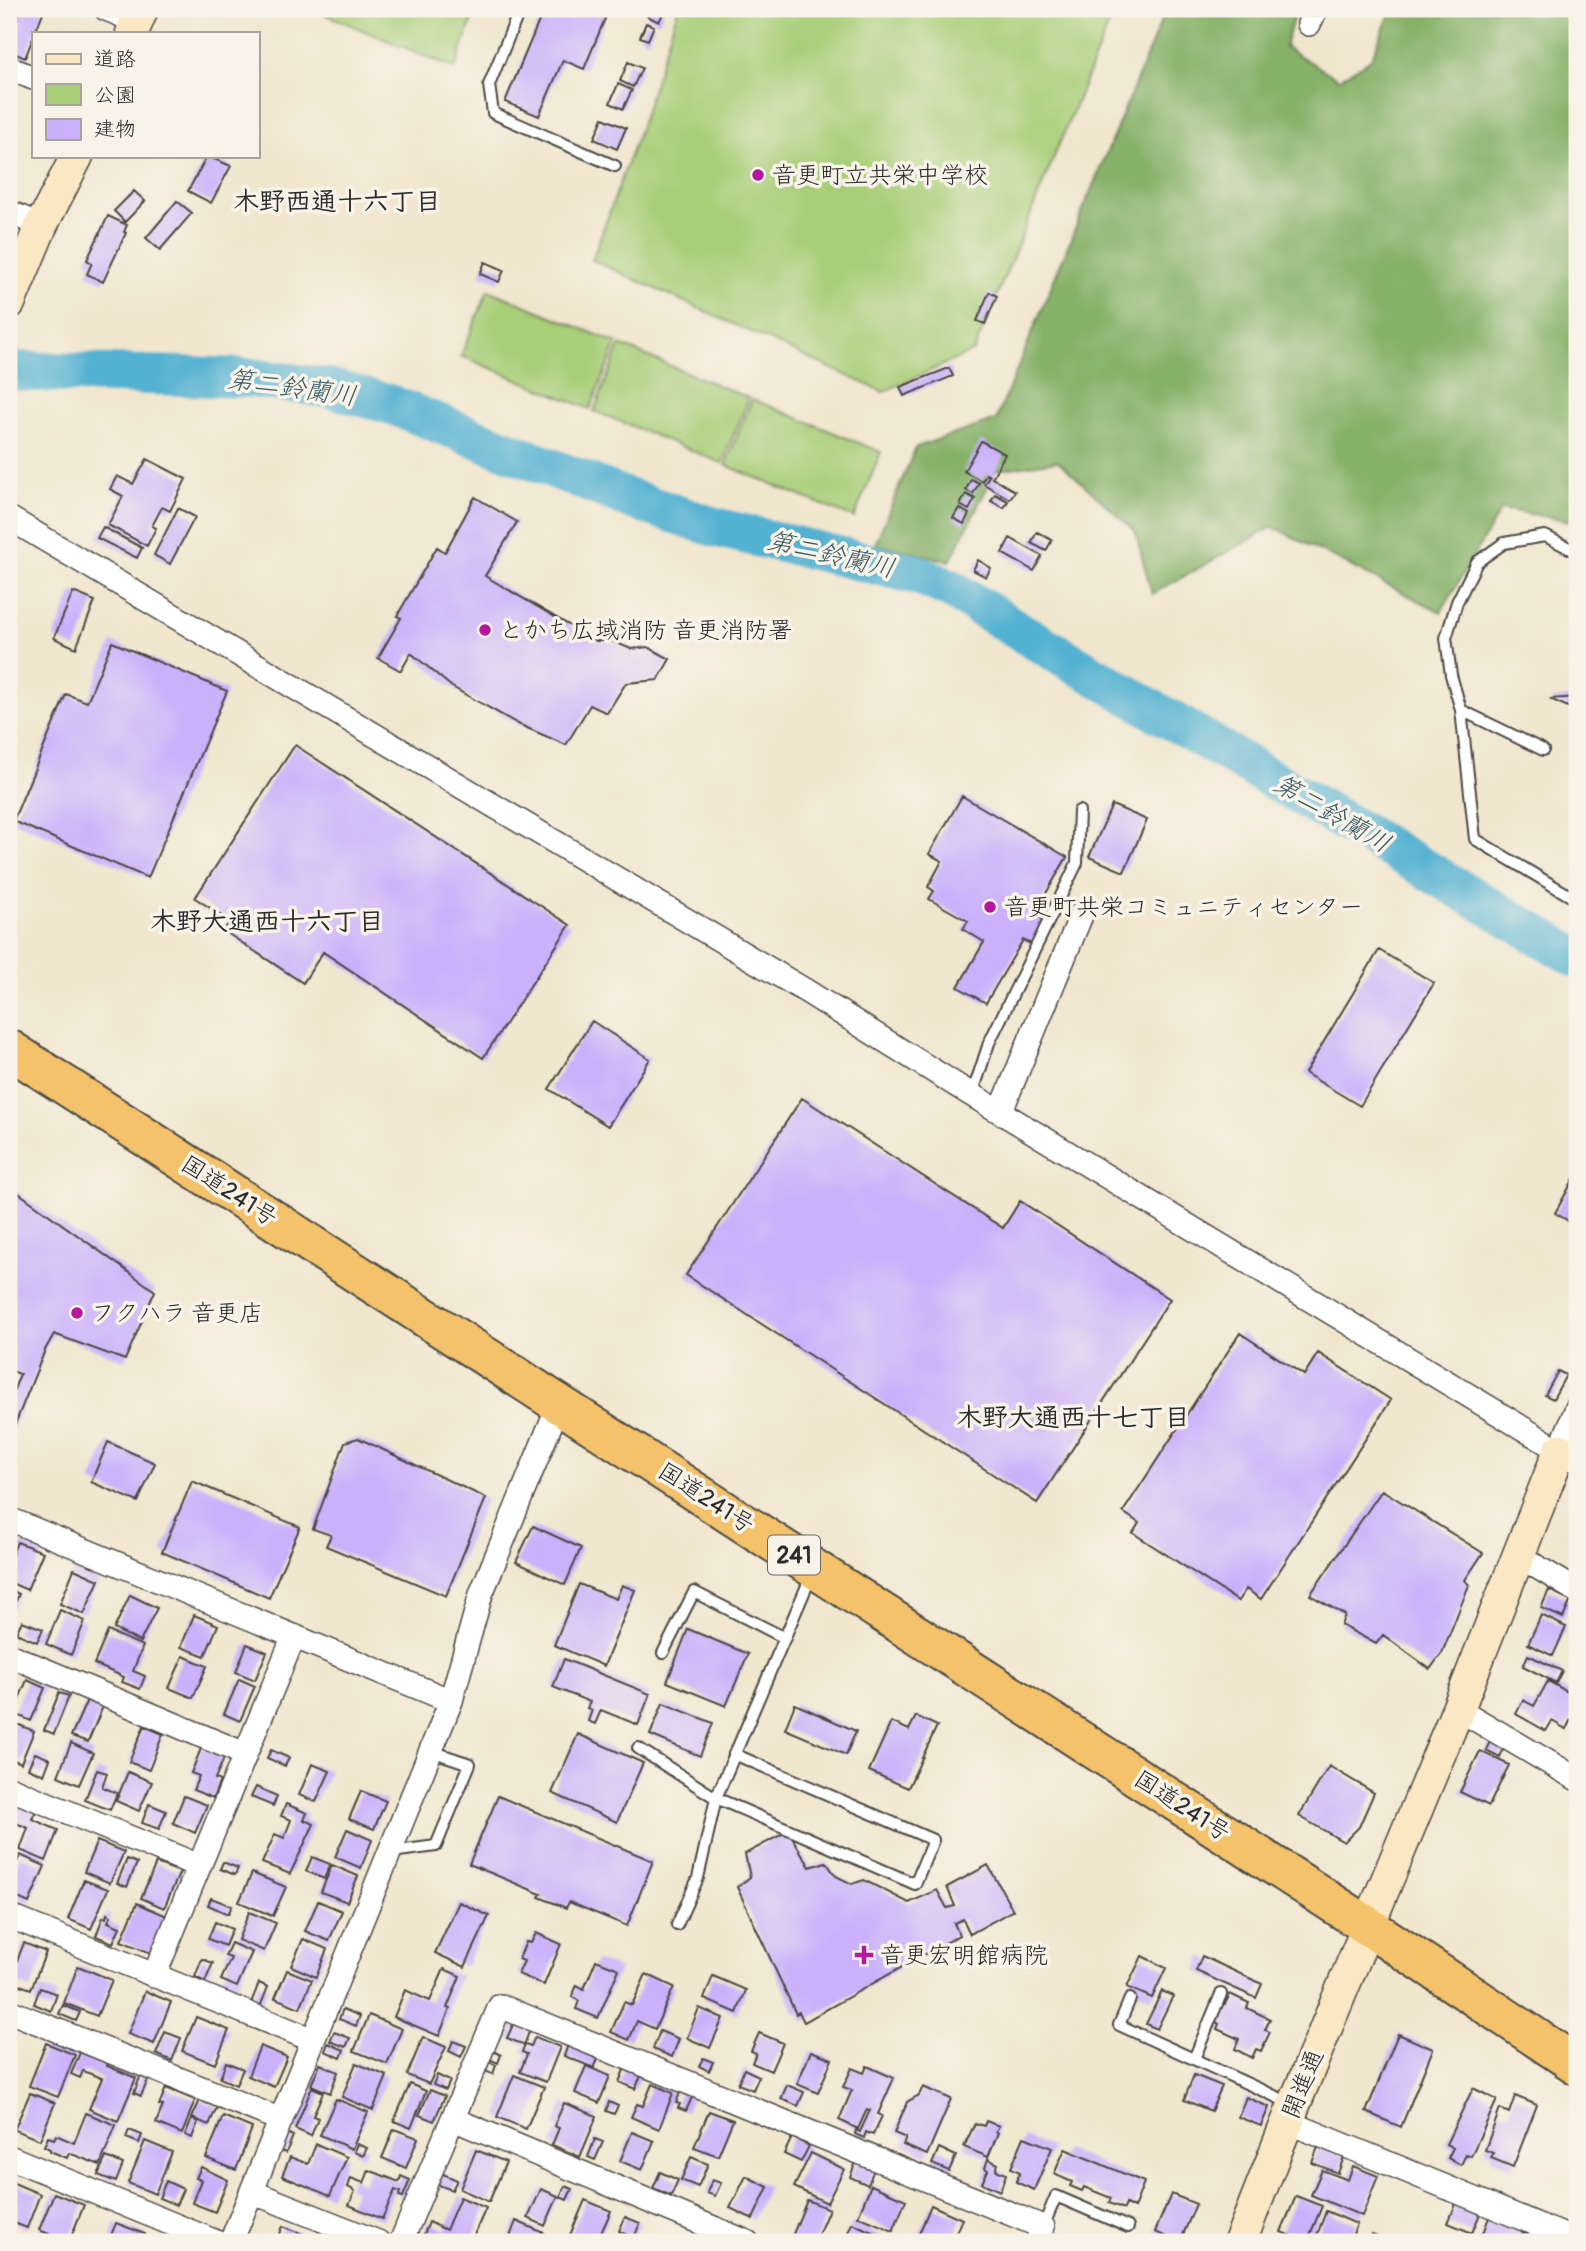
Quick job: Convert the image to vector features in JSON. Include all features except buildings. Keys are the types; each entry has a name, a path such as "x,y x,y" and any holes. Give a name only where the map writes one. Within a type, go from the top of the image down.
{"highway":[{"name":"国道241号","path":"9,1049 1368,1926 1577,2065"}],"street":[{"path":"106,9 136,21"},
{"path":"9,68 32,78"},
{"path":"9,303 41,226 76,158"},
{"path":"9,212 41,226"},
{"path":"9,518 806,991 972,1095 1568,1455 1577,1408"},
{"path":"1001,1111 1082,913"},
{"path":"231,2242 451,1701 481,1594 559,1404"},
{"name":"開進通","path":"1240,2242 1458,1709 1517,1555 1568,1455"},
{"path":"9,1520 451,1701"},
{"path":"1517,1555 1577,1591"},
{"path":"154,1976 294,1636"},
{"path":"9,1655 245,1754"},
{"path":"1458,1709 1577,1779"},
{"path":"9,1788 199,1866"},
{"path":"9,1916 313,2040"},
{"path":"401,2242 500,2006 1040,2235"},
{"path":"9,2011 281,2120"},
{"path":"1291,2114 1577,2241"},
{"path":"453,2119 747,2242"},
{"path":"9,2157 216,2242"},
{"path":"252,2192 378,2242"}],"lane":[{"path":"520,9 489,85 493,113 615,166"},
{"path":"1577,552 1545,537 1504,543 1478,562 1457,602 1446,638 1451,675 1461,710 1475,839 1577,900"},
{"path":"1461,710 1543,750"},
{"path":"972,1095 989,1043 1077,863 1079,811"},
{"path":"677,1925 698,1878 716,1798 815,1569"},
{"path":"663,1654 694,1592 785,1638"},
{"path":"638,1748 716,1798 915,1884 933,1840 734,1754"},
{"path":"390,1852 436,1846 470,1764 431,1751"},
{"path":"1194,2059 1221,1994"},
{"path":"1130,1998 1119,2025 1194,2059 1291,2114"},
{"path":"1040,2235 1056,2196 1128,2227"}],"green space":[{"path":"313,9 476,9 455,69"},
{"path":"678,9 1115,9 974,351 883,392 592,260 640,128"},
{"path":"1166,9 1296,9 1285,47 1339,79 1371,59 1392,9 1577,9 1577,522 1501,509 1441,612 1273,527 1152,594 1135,531 1058,461 996,470 950,561 875,544 916,447 996,420"},
{"path":"488,290 617,343 590,409 461,356"},
{"path":"620,345 749,398 722,463 594,411"},
{"path":"752,399 881,452 854,518 725,465"}],"waterway":[{"name":"第二鈴蘭川","path":"9,371 251,378 329,388 392,405 630,499 714,527 919,575 953,590 1577,958"}],"place":[{"name":"音更町立共栄中学校","path":"758,175"},
{"name":"とかち広域消防 音更消防署","path":"485,630"},
{"name":"音更町共栄コミュニティセンター","path":"990,907"},
{"name":"フクハラ 音更店","path":"77,1313"},
{"name":"音更宏明館病院","path":"864,1955"}],"district":[{"name":"木野西通十六丁目","path":"337,202"},
{"name":"木野大通西十六丁目","path":"267,922"},
{"name":"木野大通西十七丁目","path":"1073,1418"}]}
